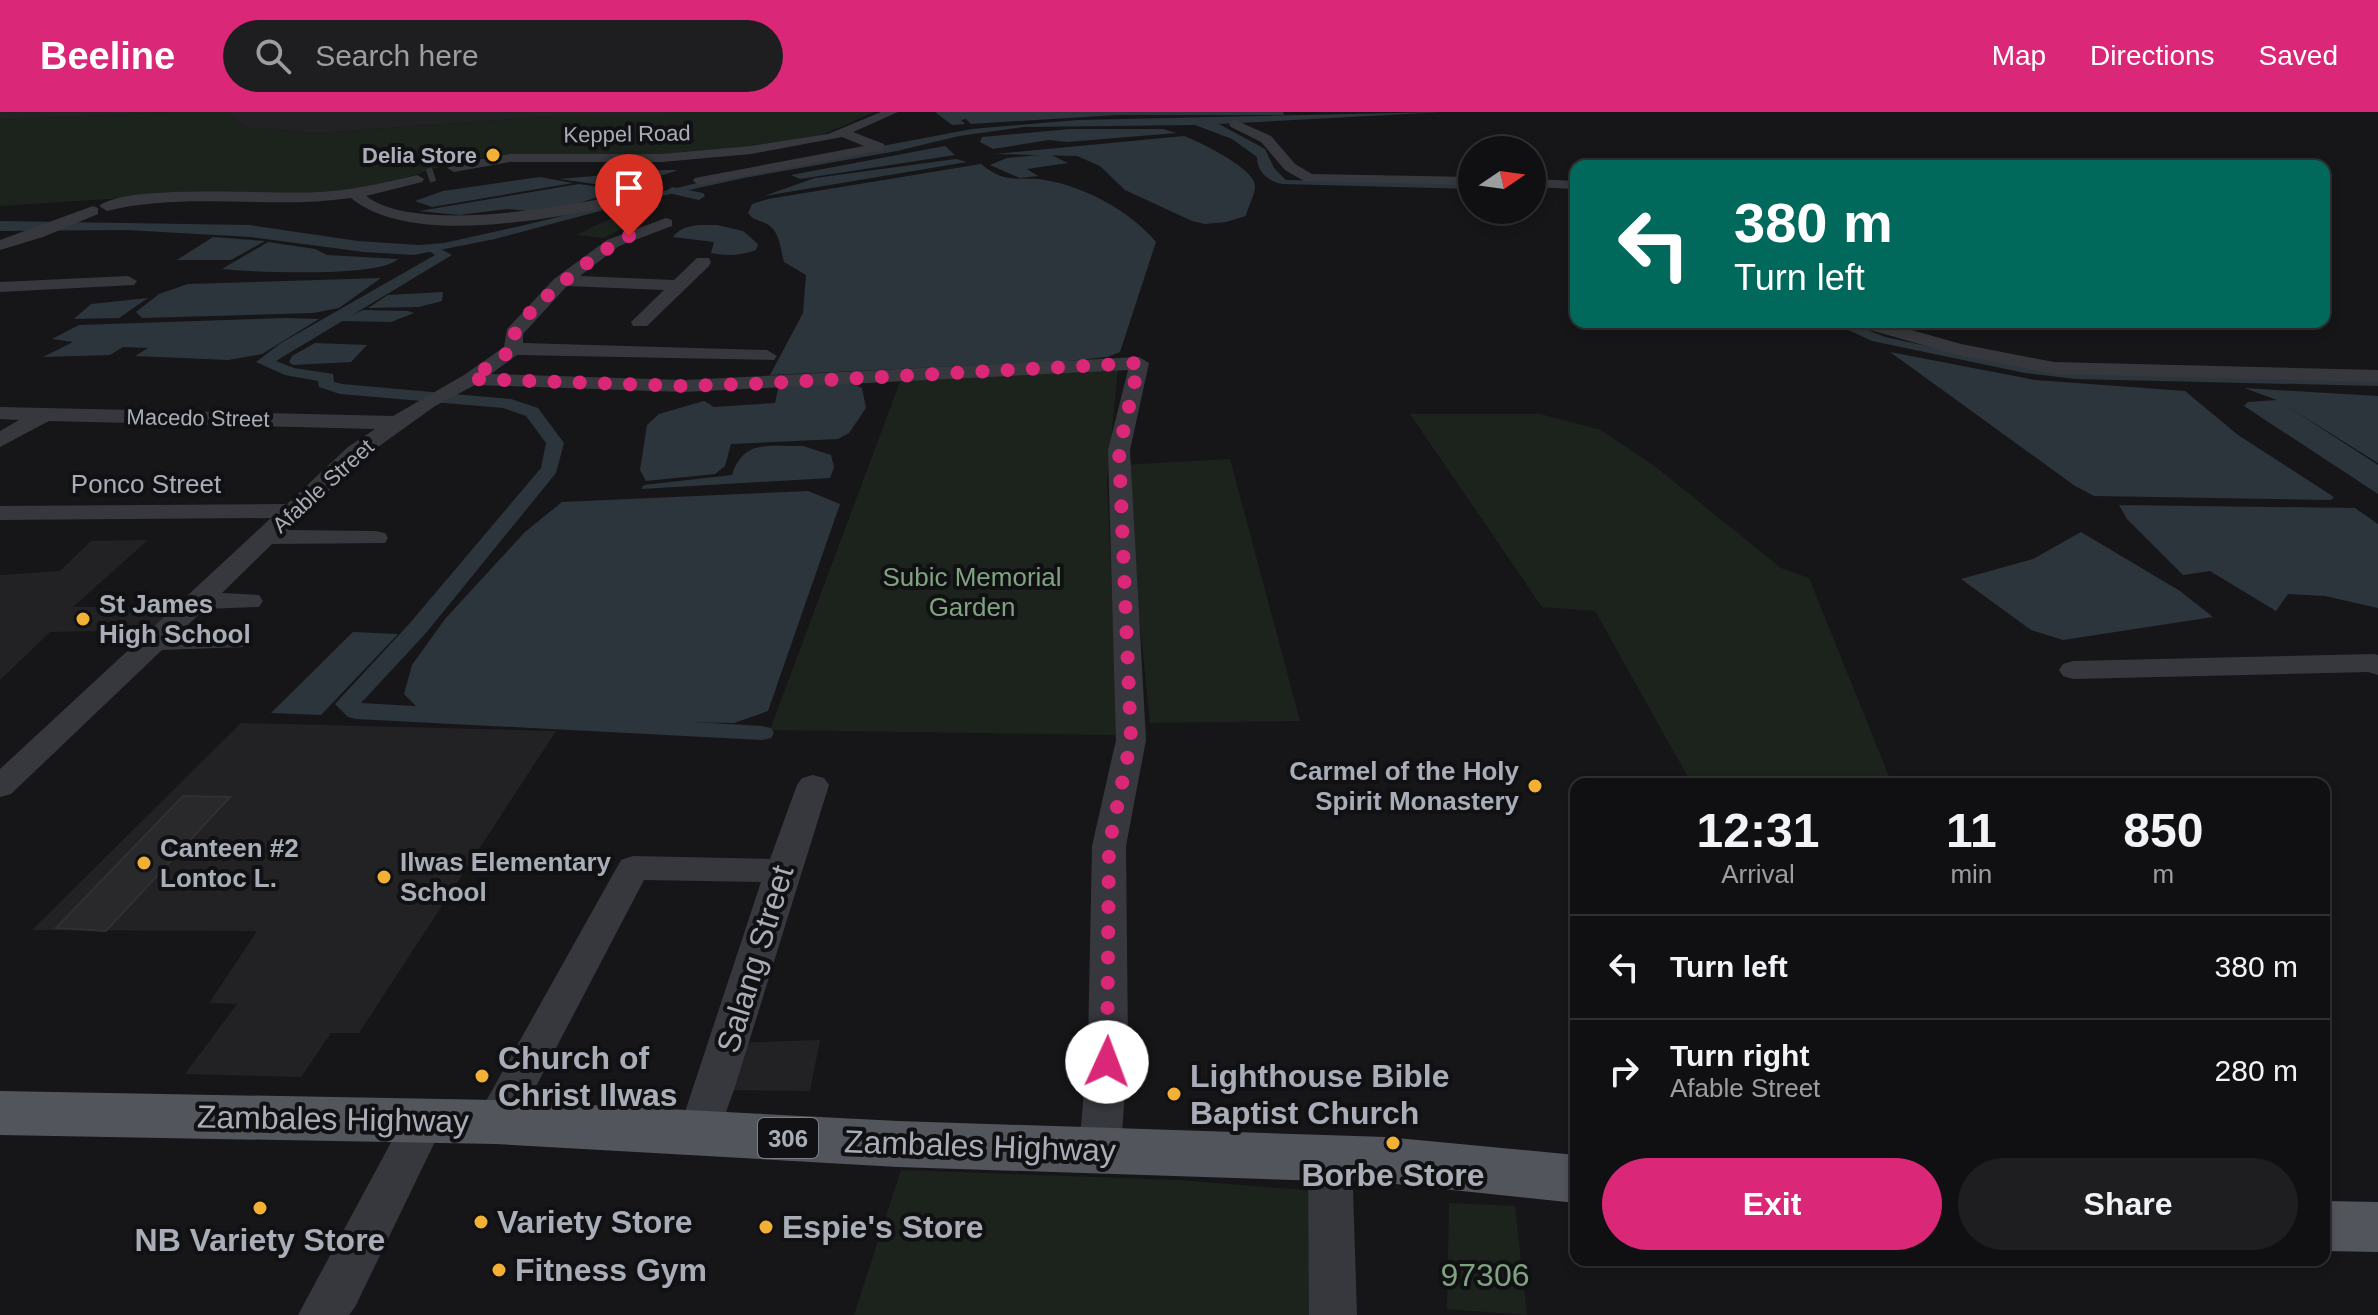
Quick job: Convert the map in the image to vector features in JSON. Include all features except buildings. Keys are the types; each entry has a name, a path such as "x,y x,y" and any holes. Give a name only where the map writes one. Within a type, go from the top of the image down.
{"main road":[{"name":"Zambales Highway","path":"0,1113 496,1122 898,1144 1330,1157 1570,1178"},
{"path":"2330,1226 2378,1227"}],"street":[{"name":"Keppel Road","path":"0,245 46,231 96,210 156,197 310,198 356,195 434,174 519,157 702,155 776,147 843,133 892,112"},
{"path":"1235,124 1266,139 1290,167 1309,178 1458,181"},
{"path":"700,181 879,147 843,133"},
{"path":"1546,184 1570,185"},
{"path":"356,195 363,203 377,208 439,219 536,215 605,203"},
{"name":"Afable Street","path":"0,787 347,460 396,423 513,349 514,333 563,281 613,243 666,223"},
{"path":"0,252 30,255"},
{"path":"640,322 703,262"},
{"path":"0,287 128,281"},
{"path":"563,281 677,285"},
{"path":"1884,328 1958,349 2054,368 2378,376"},
{"path":"513,349 767,356"},
{"path":"447,392 752,384 1139,363 1119,450 1131,740 1109,846 1108,1045 1100,1149"},
{"name":"Macedo Street","path":"0,413 396,423"},
{"path":"0,440 43,415"},
{"name":"Ponco Street","path":"0,513 293,511"},
{"path":"267,537 376,538"},
{"path":"199,601 250,601"},
{"path":"155,642 235,641"},
{"path":"2073,670 2376,664"},
{"name":"Salang Street","path":"699,1133 730,1048 780,871 813,785"},
{"path":"496,1122 633,868 780,871"},
{"path":"322,1315 338,1292 424,1121"},
{"path":"1330,1157 1333,1315"}],"shaded area":[{"path":"0,112 170,112 0,120"},
{"path":"226,112 874,112 817,137 557,116 319,133 249,128"},
{"path":"935,112 1283,112 1284,115 1117,115 971,124 966,119 961,120 965,124 952,125"},
{"path":"1444,112 1219,124 1265,149 1274,168 1286,180 1458,184 1458,189 1282,184 1264,175 1257,157 1232,139 1195,125 1024,127 959,136 897,151 744,178 634,202 495,239 414,255 364,252 251,237 126,230 0,231 0,221 249,225 358,241 419,245 444,243 734,174 972,129 1077,120"},
{"path":"1070,129 1163,129 1177,133 1067,142 1049,140 993,149 980,142 982,137"},
{"path":"1184,136 1225,156 1253,179 1255,189 1246,216 1205,224 1192,221 1125,190 1100,166 1077,156 995,154"},
{"path":"945,146 955,155 800,179 791,175"},
{"path":"1049,154 1068,163 1027,169 1038,176 1020,178 990,165 1007,158"},
{"path":"956,159 967,162 764,196 815,178"},
{"path":"981,164 1005,177 1045,180 1091,194 1120,210 1156,242 1120,352 1107,357 1067,361 770,375 803,313 806,275 784,262 774,230 748,213 752,204"},
{"path":"626,170 678,170 624,188 559,179 617,174"},
{"path":"540,177 573,183 432,207 415,201 443,191"},
{"path":"579,184 620,190 548,213 507,209 459,215 419,211"},
{"path":"717,225 743,231 758,244 756,250 717,254 711,253 714,242 673,237 687,227"},
{"path":"213,237 265,241 231,260 177,260"},
{"path":"268,242 315,249 327,255 398,259 386,265 342,271 222,269"},
{"path":"381,278 339,308 313,313 142,318 136,312 159,294 188,284"},
{"path":"443,292 442,301 419,307 368,308 388,295"},
{"path":"148,298 119,318 74,319 91,304"},
{"path":"363,310 414,313 391,322 339,321"},
{"path":"319,319 262,354 228,360 135,356 148,348 123,347 110,355 43,357 73,342 52,339 79,325"},
{"path":"1844,328 1863,328 1885,337 2028,368 2378,378 2378,386 2075,379 2025,373 1872,341"},
{"path":"315,343 367,345 351,362 293,365 289,362 292,356"},
{"path":"1890,352 2035,380 2185,391 2238,435 2334,497 2331,500 2094,496 2075,486"},
{"path":"850,383 862,388 866,408 849,433 838,439 731,444 725,466 715,474 646,481 640,470 647,425 659,414 704,401 714,407 775,403 778,389 789,384"},
{"path":"2244,388 2378,396 2378,463 2282,403 2378,465 2378,494 2244,406 2248,402 2277,400"},
{"path":"803,446 831,455 834,467 830,478 641,489 644,485 732,475 744,455 760,447"},
{"path":"808,491 840,504 768,711 734,723 611,721 420,710 404,694 412,665 445,619 525,532 562,502"},
{"path":"2119,505 2355,508 2378,524 2378,608 2325,596 2288,594 2276,611 2210,571 2183,575 2127,519"},
{"path":"2081,532 2180,591 2213,617 2063,640 2031,630 1961,579 2033,559"},
{"name":"St James High School","path":"148,540 73,607 180,607 154,630 50,632 0,680 0,575 60,571 91,541"},
{"path":"353,632 398,634 321,715 271,713"},
{"path":"241,723 556,731 359,1033 331,1033 301,1077 185,1074 237,1004 209,1003 257,931 32,930"},
{"path":"820,1040 810,1091 719,1090 736,1043"}],"green space":[{"path":"226,112 249,128 319,133 557,116 658,115 668,112 874,112 817,137 756,148 670,155 470,158 355,193 124,198 0,206 0,120"},
{"path":"614,217 641,220 603,238 576,235"},
{"name":"Subic Memorial Garden","path":"1118,368 1107,480 1118,735 770,730 901,379"},
{"path":"1410,414 1540,414 1601,430 1657,468 1781,568 1809,578 1890,778 1689,778 1595,611 1542,607"},
{"path":"1230,459 1300,721 1150,723 1124,465"},
{"path":"901,1170 1179,1180 1317,1191 1321,1315 854,1315"},
{"name":"97306","path":"1449,1203 1515,1206 1527,1315 1447,1309"}],"waterway":[{"path":"672,191 699,196"},
{"path":"433,249 445,255 286,346 264,362 291,372 327,377 325,384 340,389 505,403 532,412 555,443 550,469 418,628 347,704 356,712 762,733"}],"tunnel":[{"path":"428,176 434,174"}],"place":[{"name":"Delia Store","path":"493,155"},
{"name":"St James High School","path":"83,619"},
{"name":"Carmel of the Holy Spirit Monastery","path":"1535,786"},
{"name":"Canteen #2 Lontoc L.","path":"144,863"},
{"name":"Ilwas Elementary School","path":"384,877"},
{"name":"Church of Christ Ilwas","path":"482,1076"},
{"name":"Lighthouse Bible Baptist Church","path":"1174,1094"},
{"name":"Borbe Store","path":"1393,1143"},
{"name":"NB Variety Store","path":"260,1208"},
{"name":"Variety Store","path":"481,1222"},
{"name":"Espie's Store","path":"766,1227"},
{"name":"Fitness Gym","path":"499,1270"}],"route":[{"path":"629,236 604,249 560,283 514,333 513,349 471,379 684,386 1139,363 1119,450 1131,740 1109,846 1107,1062"}]}
